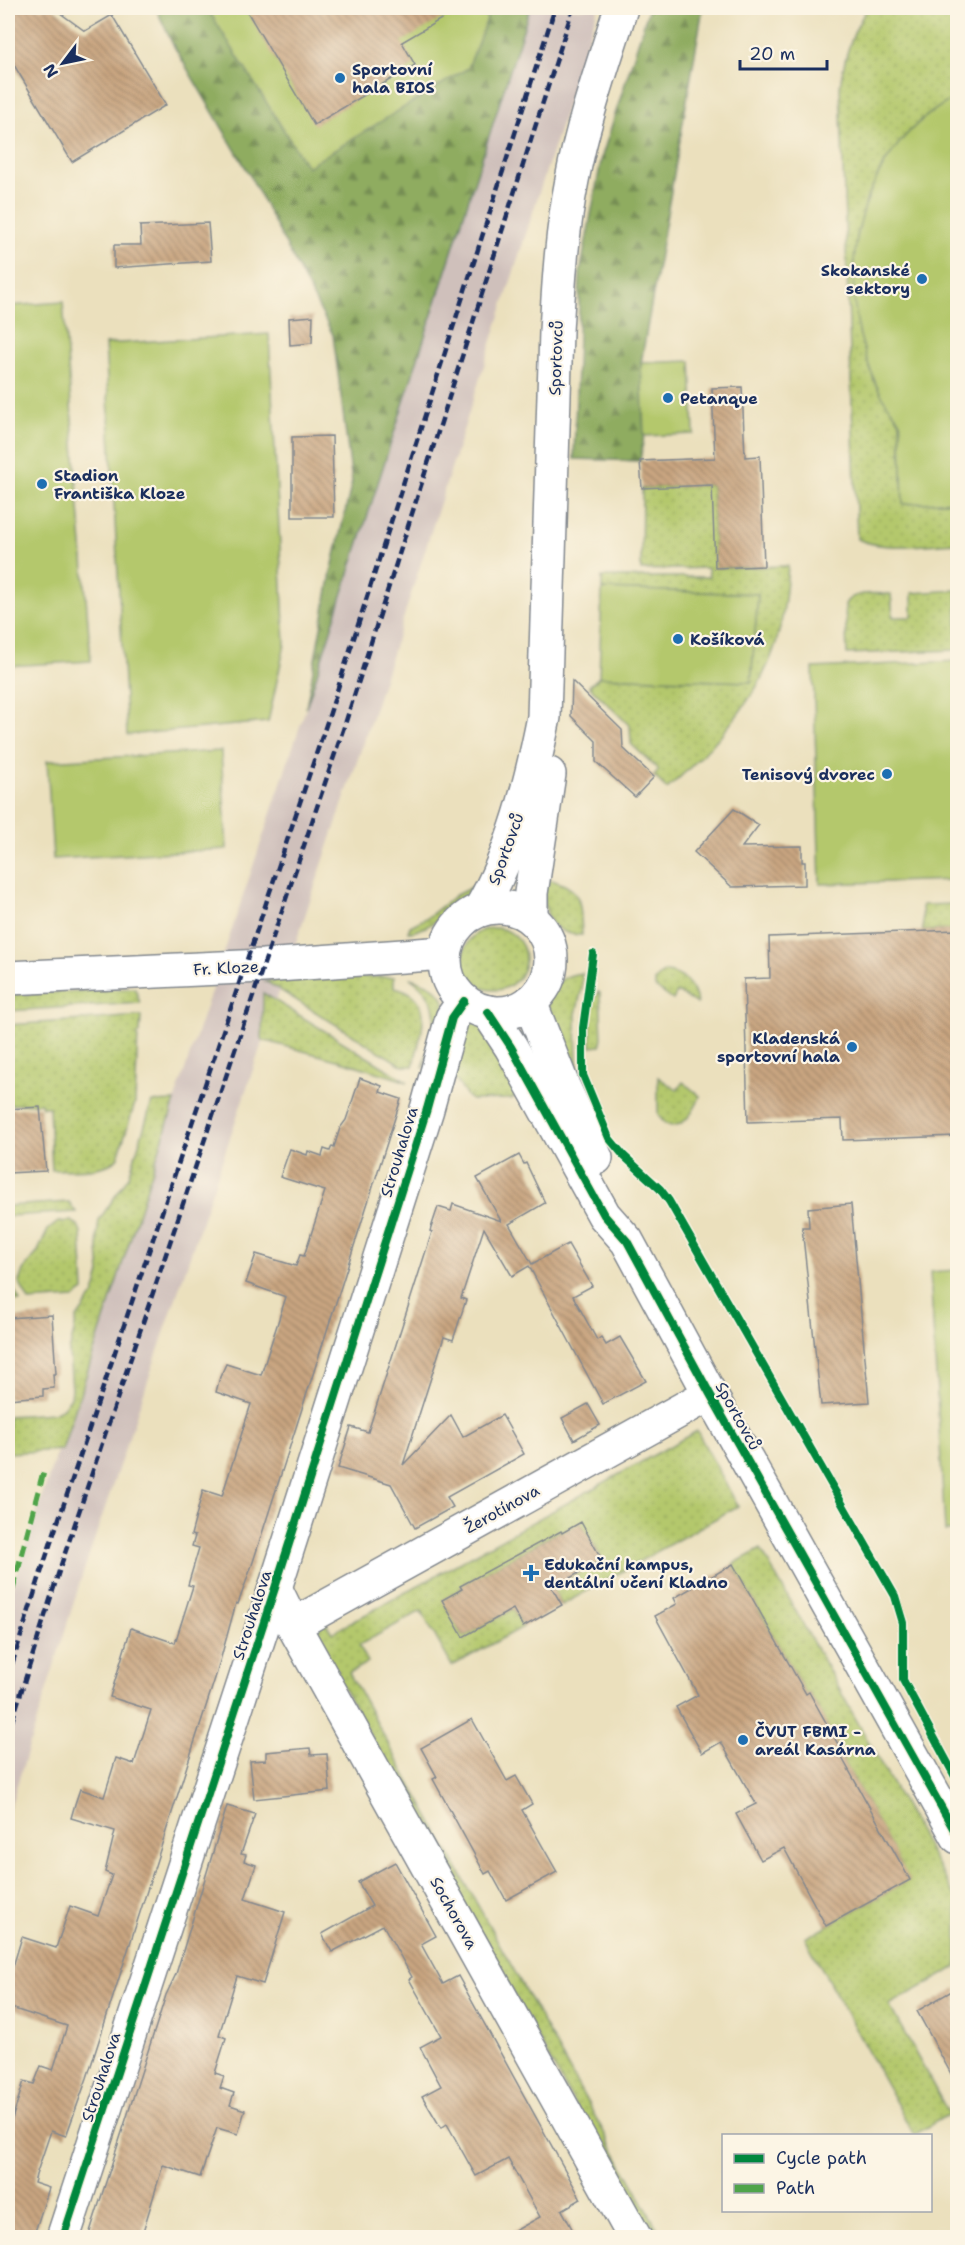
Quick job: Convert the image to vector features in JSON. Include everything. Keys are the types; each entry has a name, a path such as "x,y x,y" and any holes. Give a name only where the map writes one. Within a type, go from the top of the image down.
{"street":[{"name":"Sportovců","path":"480,910 505,861 536,761 544,717 556,331 567,206 578,151 621,8"},
{"name":"Sportovců","path":"544,717 550,752 549,784 531,892 531,918 511,909 495,907 467,916 456,926 449,939 445,953 446,971 453,987 476,1006 523,1067 604,1215 627,1241 957,1837"},
{"path":"476,1006 501,1013 515,1011 530,1002 542,990 549,973 551,956 542,931 531,918"},
{"name":"Fr. Kloze","path":"8,978 263,966 445,953"},
{"name":"Sportovců","path":"530,1002 563,1086 623,1217 627,1241"},
{"name":"Strouhalova","path":"63,2238 275,1588 427,1109 452,1018 476,1006"},
{"name":"Žerotínova","path":"293,1625 710,1394"},
{"name":"Sochorova","path":"275,1588 293,1625 634,2238"}],"shaded area":[{"path":"530,8 598,8 368,729 82,1576 8,1814 8,1598 306,708"}],"green space":[{"path":"156,8 207,8 307,166 487,19 481,8 530,8 306,708 331,573 352,482 333,335 247,170 172,43"},
{"path":"207,8 481,8 487,19 468,68 307,167"},
{"path":"649,8 703,8 641,363 644,436 640,461 574,459 580,273 602,156"},
{"path":"868,8 957,8 957,97 922,119 884,163 867,198 857,236 854,275 859,332 875,383 900,422 903,504 957,501 957,543 893,546 857,539 840,87 850,45 857,26"},
{"path":"957,97 957,501 903,504 901,424 875,383 856,317 853,280 856,243 865,207 879,173 899,143 925,117"},
{"name":"Stadion Františka Kloze","path":"63,302 91,661 8,666 8,306"},
{"path":"269,334 285,644 268,722 127,735 105,344"},
{"name":"Petanque","path":"691,361 694,434 644,436 641,363"},
{"path":"712,485 715,568 788,566 784,610 773,652 755,690 698,760 667,789 654,776 659,770 631,744 630,726 589,686 599,677 751,682 758,594 602,589 602,577 709,577 708,568 641,570 642,488"},
{"name":"Košíková","path":"602,589 758,594 751,682 599,677"},
{"path":"957,590 957,650 847,654 845,604 854,597 866,594 891,594 893,617 912,617 912,593"},
{"name":"Tenisový dvorec","path":"957,661 957,880 820,884 813,668"},
{"path":"221,751 227,849 53,859 47,761"},
{"path":"544,878 566,886 577,896 581,912 582,935 560,930 553,924 546,909"},
{"path":"479,879 477,891 434,922 416,931 408,932 410,926 428,917 456,895 474,886"},
{"path":"957,904 957,930 923,931 922,905"},
{"path":"494,928 516,937 525,959 516,981 494,990 472,981 463,959 472,937"},
{"path":"664,972 677,975 687,982 694,992 697,1004 677,992 673,1000 655,987 655,980"},
{"path":"582,973 582,988 576,1014 577,1068 568,1074 546,998 561,980 570,975"},
{"path":"394,977 394,987 408,992 417,999 422,1008 423,1018 413,1066 403,1066 265,981"},
{"path":"410,978 437,990 445,1006 423,1069 433,1030 434,1008 422,988"},
{"path":"135,988 140,1003 8,1011 8,995"},
{"path":"598,992 600,993 602,1038 600,1046 591,1047 591,1011"},
{"path":"263,993 408,1082 262,1040"},
{"path":"141,1016 135,1103 118,1157 106,1166 97,1168 52,1170 49,1107 42,1107 41,1103 8,1105 8,1025"},
{"path":"480,1023 524,1092 511,1099 472,1100 466,1096 452,1077 463,1024"},
{"path":"658,1077 677,1090 683,1082 700,1096 688,1117 676,1125 670,1126 658,1114"},
{"path":"175,1101 62,1450 8,1453 8,1416 54,1413 63,1408 71,1397 69,1352 77,1318 94,1294 100,1273 97,1236 99,1220 129,1176 152,1102"},
{"path":"69,1202 76,1212 8,1216 8,1206"},
{"path":"71,1221 78,1225 81,1232 84,1291 74,1298 29,1301 19,1282 23,1270 37,1253 48,1230 58,1222"},
{"path":"957,1270 958,1530 945,1531 930,1272"},
{"path":"8,1283 10,1283 20,1301 8,1302"},
{"path":"697,1431 738,1506 562,1605 552,1588 602,1559 581,1523 562,1533 560,1531 461,1586 462,1589 443,1600 463,1637 513,1609 523,1627 452,1666 421,1611 359,1645 368,1662 349,1673 662,2237 648,2237 315,1636 316,1629 324,1620 332,1633"},
{"path":"761,1549 957,1900 957,1967 889,2005 949,2114 916,2134 913,2134 805,1938 909,1880 841,1756 843,1755 809,1692 806,1694 733,1564"}],"building":[{"path":"8,8 53,8 85,31 112,15 166,105 72,162 8,55"},
{"name":"Sportovní hala BIOS","path":"245,8 460,8 402,42 415,65 314,125"},
{"path":"208,223 211,261 114,268 114,245 141,245 140,226"},
{"path":"313,316 312,343 290,345 289,318"},
{"path":"742,387 745,457 760,456 764,566 715,568 712,485 642,488 640,461 715,458 712,388"},
{"path":"332,436 334,517 292,517 292,437"},
{"path":"572,681 622,730 623,748 654,777 635,797 596,762 596,741 571,716"},
{"path":"734,809 759,825 742,847 802,846 805,885 732,887 694,852"},
{"name":"Kladenská sportovní hala","path":"957,930 957,1136 843,1140 842,1119 748,1122 744,979 770,978 769,937"},
{"path":"360,1078 382,1086 380,1092 401,1099 252,1565 238,1604 236,1603 217,1672 87,2078 66,2136 51,2131 36,2175 34,2183 49,2188 33,2238 8,2238 8,2132 24,2081 34,2084 41,2066 53,2070 67,2026 8,2007 8,1983 22,1937 56,1948 70,1906 98,1916 112,1875 105,1872 115,1831 71,1818 75,1804 80,1789 104,1797 116,1758 134,1764 151,1710 110,1697 131,1628 175,1643 193,1586 188,1585 199,1548 192,1546 195,1536 191,1535 203,1490 222,1496 251,1404 216,1392 220,1377 226,1364 261,1375 286,1297 246,1283 256,1254 296,1266 300,1255 304,1256 325,1191 280,1177 290,1149 307,1155 308,1151 322,1156 324,1149 330,1151 332,1146 334,1147"},
{"path":"40,1107 46,1171 8,1173 8,1109"},
{"path":"519,1155 524,1164 526,1163 545,1203 509,1224 532,1264 568,1244 592,1286 573,1296 597,1340 601,1337 606,1345 620,1337 646,1381 603,1404 529,1266 512,1276 484,1228 461,1298 466,1300 453,1340 444,1337 403,1465 451,1415 463,1437 502,1415 524,1454 447,1497 453,1507 415,1528 391,1484 338,1468 351,1427 368,1432 438,1207 451,1211 453,1204 501,1221 477,1178"},
{"path":"851,1204 869,1402 821,1405 802,1227 809,1227 808,1208"},
{"path":"52,1315 56,1374 53,1374 54,1388 43,1389 43,1396 8,1399 8,1318"},
{"path":"588,1404 600,1425 574,1440 562,1418"},
{"name":"Edukační kampus, dentální učení Kladno","path":"581,1522 602,1560 552,1588 562,1605 523,1627 513,1609 463,1637 442,1600 462,1589 460,1586"},
{"path":"733,1564 806,1694 809,1692 844,1755 841,1756 910,1880 826,1926 784,1848 761,1860 736,1814 756,1804 721,1742 702,1753 676,1707 698,1695 655,1616 677,1604 674,1598"},
{"path":"472,1719 507,1781 516,1776 532,1804 522,1810 557,1872 506,1900 490,1871 485,1874 433,1779 437,1777 421,1748"},
{"path":"310,1748 311,1755 327,1754 330,1791 254,1799 250,1761 266,1760 266,1752"},
{"path":"227,1806 255,1814 241,1854 246,1855 244,1861 256,1865 245,1899 285,1912 263,1984 237,1976 219,2035 226,2038 215,2073 224,2076 220,2088 234,2093 230,2105 245,2110 238,2134 217,2128 200,2177 163,2165 141,2238 88,2238 166,1995 176,1974"},
{"path":"395,1862 436,1936 421,1944 443,1984 458,1976 581,2199 562,2210 577,2238 502,2238 540,2217 508,2159 476,2176 447,2124 441,2128 422,2096 441,2086 420,2047 441,2036 409,1979 412,1977 383,1925 332,1952 322,1934 372,1906 358,1882"},
{"path":"957,1988 957,2085 917,2011"}],"railway":[{"path":"8,1677 44,1563 329,716 555,8"},
{"path":"8,1734 60,1568 346,721 573,8"}],"marked path":[{"path":"8,1607 44,1470"}],"cycle path":[{"path":"593,954 583,1028 583,1075 609,1138 669,1201 895,1596 903,1623 903,1680 958,1782"},
{"path":"63,2238 275,1588 427,1109 452,1018 464,1001"},
{"path":"488,1012 511,1047 604,1215 627,1241 958,1837"}],"place":[{"name":"Sportovní hala BIOS","path":"340,78"},
{"name":"Skokanské sektory","path":"922,279"},
{"name":"Petanque","path":"668,398"},
{"name":"Stadion Františka Kloze","path":"42,484"},
{"name":"Košíková","path":"678,639"},
{"name":"Tenisový dvorec","path":"887,774"},
{"name":"Kladenská sportovní hala","path":"852,1047"},
{"name":"Edukační kampus, dentální učení Kladno","path":"531,1573"},
{"name":"ČVUT FBMI - areál Kasárna","path":"743,1740"}]}
